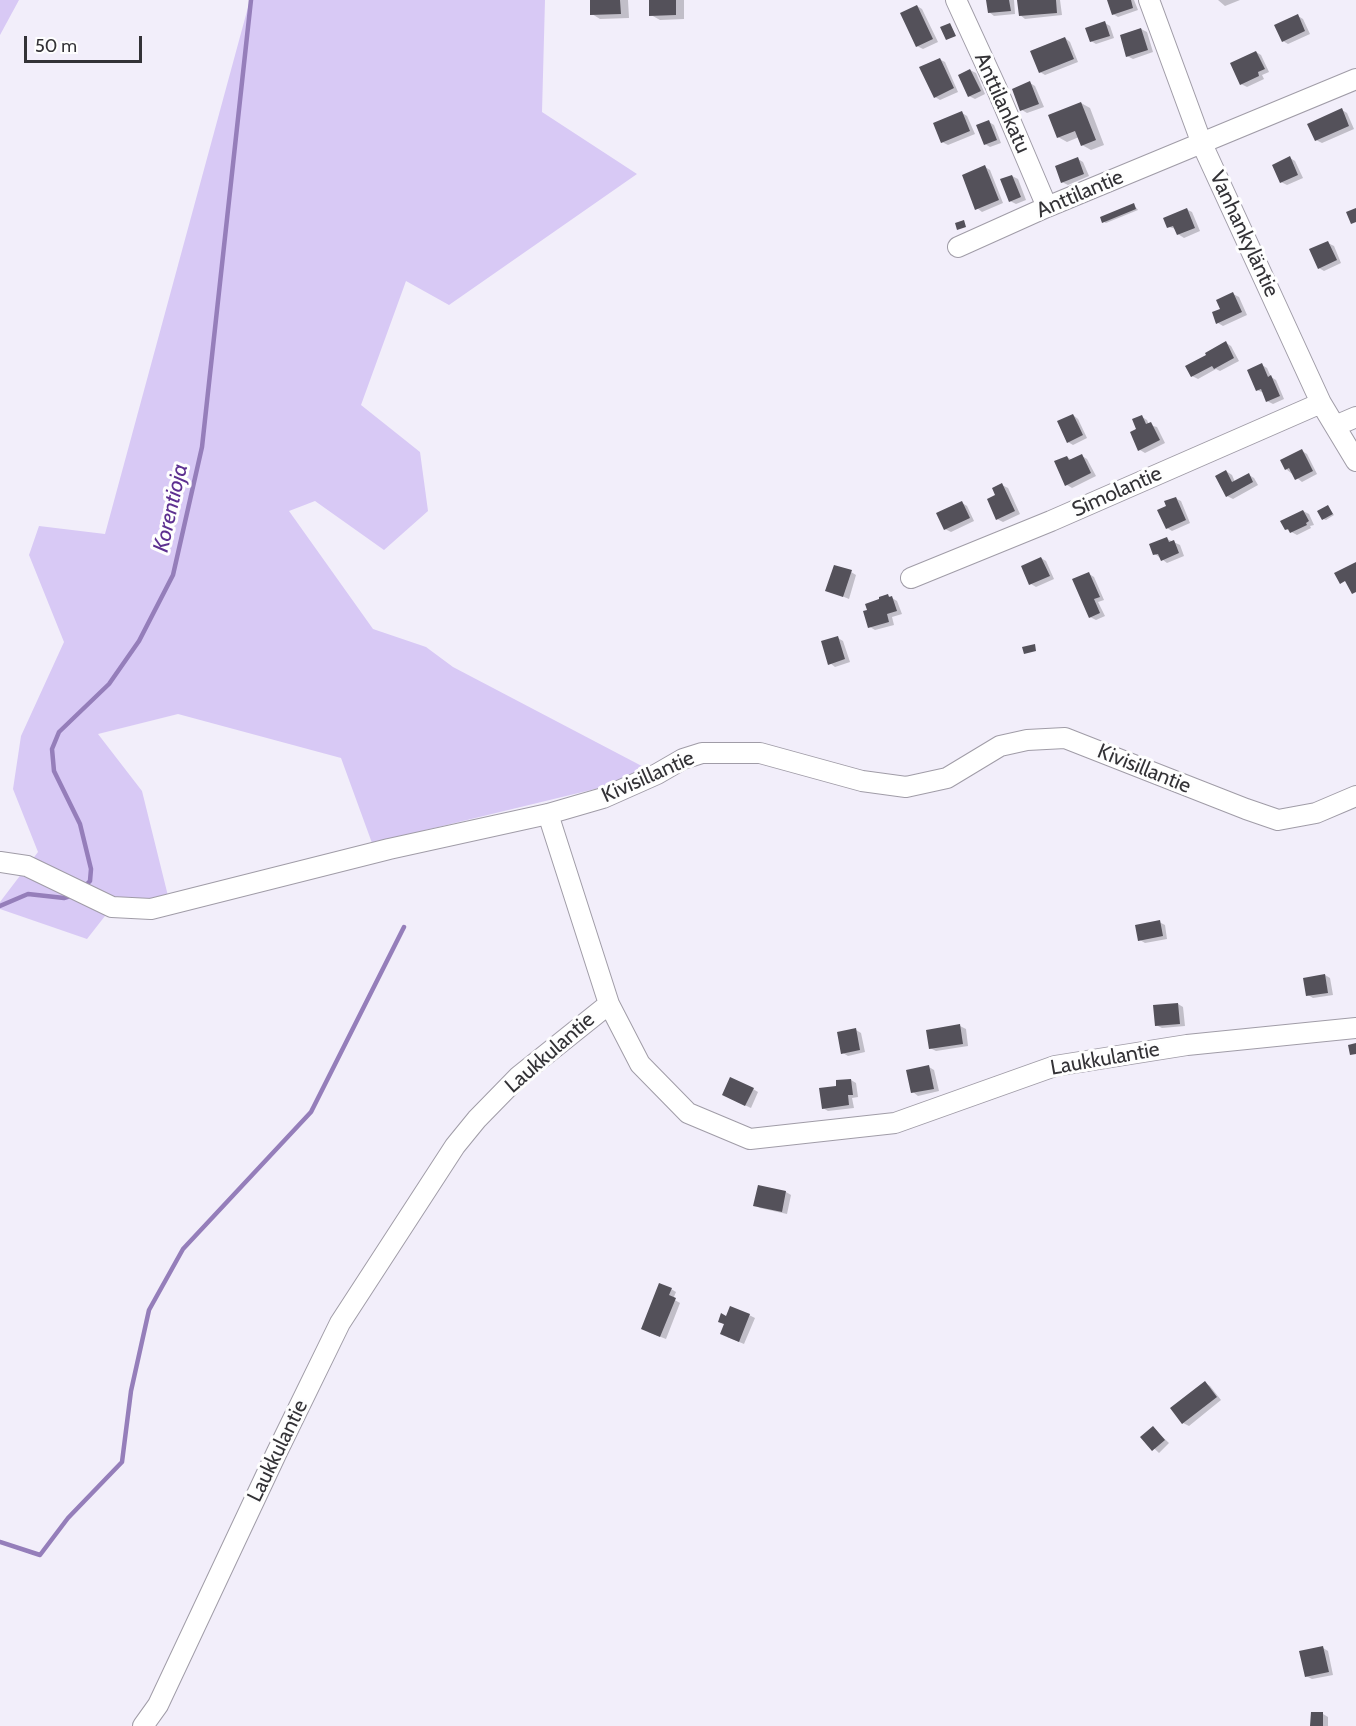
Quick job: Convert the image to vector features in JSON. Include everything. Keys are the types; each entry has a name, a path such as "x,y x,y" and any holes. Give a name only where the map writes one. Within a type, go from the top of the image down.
{"street":[{"name":"Anttilankatu","path":"956,0 1047,207"},
{"name":"Vanhankyläntie","path":"1149,0 1202,144 1321,403 1356,461"},
{"name":"Anttilantie","path":"958,247 1047,207 1356,79"},
{"name":"Simolantie","path":"911,578 1051,521 1321,403"},
{"path":"1335,426 1356,417"},
{"name":"Kivisillantie","path":"0,862 27,866 112,907 151,909 389,849 548,814 603,798 657,774 683,759 702,753 760,753 862,781 906,787 947,778 1000,746 1027,740 1065,738 1278,820 1316,813 1356,796"},
{"path":"548,814 609,1004"},
{"name":"Laukkulantie","path":"143,1726 158,1705 276,1452 340,1323 455,1146 477,1119 519,1076 609,1004 640,1064 688,1113 750,1139 896,1123 1054,1066 1187,1045 1356,1028"}],"shaded area":[{"path":"0,0 19,0 0,35"},
{"path":"250,0 545,0 542,112 637,174 449,305 406,281 361,405 420,452 428,511 384,550 315,501 289,511 373,629 426,647 453,667 657,774 372,843 341,758 178,714 98,734 142,791 170,904 112,907 87,939 0,909 0,902 38,852 13,789 21,736 64,642 29,555 39,526 105,534"}],"building":[{"path":"590,0 620,0 621,14 590,15"},
{"path":"649,0 676,0 676,15 649,16"},
{"path":"986,0 1009,0 1011,11 988,13"},
{"path":"1017,0 1056,0 1057,13 1019,16"},
{"path":"1107,0 1131,0 1133,8 1112,15"},
{"path":"917,5 933,39 916,47 900,13"},
{"path":"1298,14 1305,31 1282,42 1274,25"},
{"path":"1105,21 1110,36 1090,42 1085,28"},
{"path":"950,23 956,36 946,40 940,27"},
{"path":"1141,28 1148,50 1126,57 1120,35"},
{"path":"1065,37 1074,59 1039,73 1030,51"},
{"path":"1256,51 1265,69 1258,72 1259,76 1240,85 1230,63"},
{"path":"940,58 954,88 934,98 919,67"},
{"path":"970,69 981,91 968,97 958,75"},
{"path":"1030,81 1039,104 1020,111 1012,89"},
{"path":"1081,102 1096,140 1081,146 1075,131 1057,138 1048,115"},
{"path":"1342,108 1349,126 1315,141 1307,124"},
{"path":"962,111 970,131 941,143 933,123"},
{"path":"989,120 997,140 984,145 976,125"},
{"path":"1290,156 1298,175 1280,183 1272,165"},
{"path":"1078,157 1084,174 1061,183 1055,166"},
{"path":"985,165 999,200 975,210 962,175"},
{"path":"1012,175 1021,197 1009,202 1000,179"},
{"path":"1134,203 1136,209 1102,223 1100,217"},
{"path":"1187,208 1195,228 1177,235 1173,226 1167,228 1163,218"},
{"path":"1356,208 1356,222 1351,224 1346,212"},
{"path":"964,220 966,227 957,230 955,223"},
{"path":"1328,241 1337,260 1318,269 1309,249"},
{"path":"1233,292 1242,312 1216,324 1212,312 1220,309 1216,300"},
{"path":"1226,341 1234,358 1214,369 1212,366 1191,377 1185,366"},
{"path":"1262,363 1268,377 1271,375 1280,396 1266,402 1261,389 1256,391 1247,370"},
{"path":"1073,414 1083,435 1067,443 1057,421"},
{"path":"1142,415 1146,424 1151,422 1160,440 1138,451 1130,432 1136,429 1132,419"},
{"path":"1302,449 1313,471 1295,480 1289,468 1285,470 1280,460"},
{"path":"1082,454 1091,473 1065,486 1054,461 1067,456 1069,460"},
{"path":"1226,470 1232,482 1249,473 1253,482 1226,497 1215,476"},
{"path":"1002,483 1015,511 996,520 987,499 995,495 992,488"},
{"path":"1176,497 1186,520 1166,529 1157,510 1166,506 1164,501"},
{"path":"962,501 970,518 944,530 936,513"},
{"path":"1328,505 1333,514 1322,520 1317,511"},
{"path":"1303,510 1309,521 1307,525 1290,533 1288,529 1285,530 1280,521"},
{"path":"1167,537 1169,542 1174,540 1179,553 1161,561 1158,554 1153,555 1149,544"},
{"path":"1041,557 1050,576 1029,585 1021,566"},
{"path":"1356,562 1356,592 1352,594 1345,581 1340,584 1334,573"},
{"path":"834,565 852,570 843,597 825,591"},
{"path":"1089,572 1100,597 1094,599 1100,613 1089,618 1072,579"},
{"path":"888,594 889,597 892,596 897,611 887,614 889,622 868,628 863,611 867,610 865,604"},
{"path":"838,636 845,659 828,665 821,641"},
{"path":"1035,644 1036,651 1024,654 1022,647"},
{"path":"1160,920 1163,936 1138,941 1135,925"},
{"path":"1325,974 1328,993 1306,996 1303,978"},
{"path":"1178,1003 1180,1024 1155,1026 1153,1005"},
{"path":"960,1024 963,1044 929,1049 926,1030"},
{"path":"856,1028 860,1050 841,1054 837,1032"},
{"path":"1356,1043 1356,1054 1350,1055 1348,1045"},
{"path":"929,1065 934,1089 911,1093 906,1070"},
{"path":"730,1077 754,1088 745,1106 722,1095"},
{"path":"851,1079 853,1095 848,1095 849,1105 822,1109 819,1088 836,1086 836,1080"},
{"path":"758,1185 786,1191 782,1212 753,1206"},
{"path":"659,1283 672,1288 669,1295 676,1298 660,1337 641,1329"},
{"path":"730,1306 750,1314 739,1342 720,1334 724,1324 718,1322 721,1313 726,1316"},
{"path":"1205,1381 1217,1397 1182,1424 1170,1408"},
{"path":"1153,1426 1165,1440 1152,1451 1140,1437"},
{"path":"1323,1646 1329,1672 1305,1677 1299,1651"},
{"path":"1311,1712 1323,1712 1323,1726 1310,1726"}],"waterway":[{"name":"Korentioja","path":"84,887 90,881 91,869 80,824 54,771 52,749 59,732 109,684 139,641 173,575 202,447 251,0"},
{"name":"Korentioja","path":"0,906 28,894 64,898 73,895"},
{"path":"0,1542 40,1555 68,1518 122,1462 131,1391 149,1310 183,1249 311,1112 404,927"}]}
